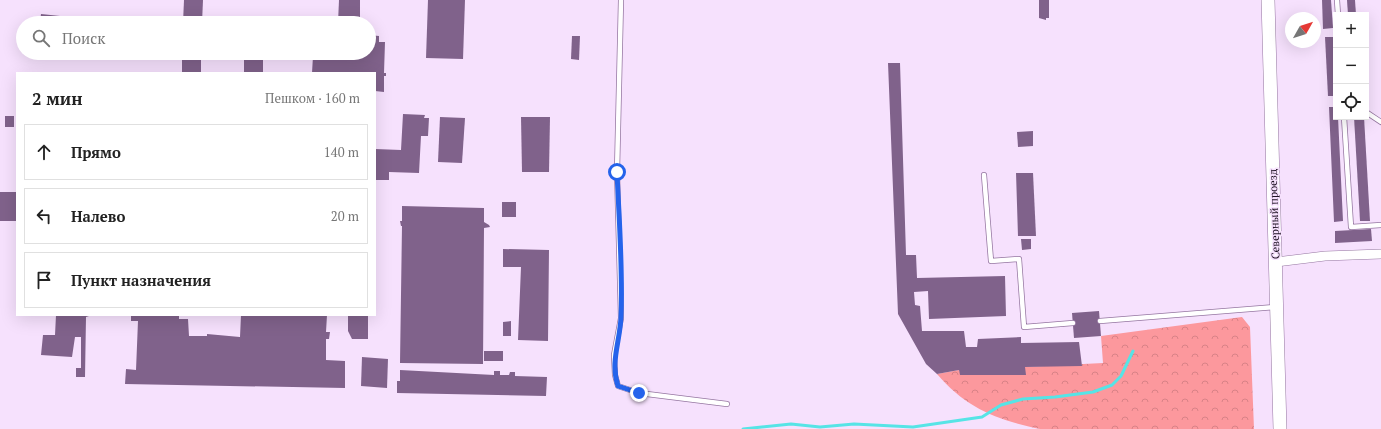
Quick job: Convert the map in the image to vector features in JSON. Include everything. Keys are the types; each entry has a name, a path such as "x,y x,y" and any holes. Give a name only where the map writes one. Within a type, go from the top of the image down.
{"street":[{"name":"Северный проезд","path":"1268,0 1280,429"},
{"path":"1276,262 1325,256 1381,254"}],"lane":[{"path":"621,0 617,172 621,318 614,355 614,375 618,386 639,393 727,404"},
{"path":"1337,0 1338,12"},
{"path":"1369,114 1381,122"},
{"path":"1344,120 1351,227 1381,225"},
{"path":"984,175 991,261 1019,259 1024,327 1073,323"},
{"path":"1100,321 1277,307"}],"green space":[{"path":"1242,317 1250,327 1254,429 1040,429 996,417 983,411 959,396 937,374 959,370 961,375 1025,375 1025,367 1103,363 1101,336"}],"building":[{"path":"184,0 203,0 202,16 183,16"},
{"path":"339,0 360,0 360,16 338,16"},
{"path":"428,0 465,0 463,59 426,58"},
{"path":"1039,0 1049,0 1049,18 1046,18 1046,20 1039,18"},
{"path":"1322,0 1331,0 1333,28 1323,29"},
{"path":"1347,0 1355,0 1356,12 1348,12"},
{"path":"41,14 60,16 41,16"},
{"path":"376,36 379,36 379,42 385,42 384,73 386,73 386,76 384,76 384,92 376,91 376,72 312,72 313,60 376,60"},
{"path":"572,36 580,36 579,60 571,59"},
{"path":"1325,37 1333,37 1333,96 1328,96"},
{"path":"182,60 201,60 201,72 182,72"},
{"path":"244,60 263,60 263,72 244,72"},
{"path":"888,63 900,63 906,255 916,255 917,278 1005,276 1006,316 929,319 928,291 914,292 915,305 920,306 922,331 964,331 966,347 977,347 978,339 1021,337 1021,343 1079,342 1082,366 1025,367 1026,375 960,375 959,370 937,374 926,364 898,314"},
{"path":"1329,107 1333,107 1333,120 1338,120 1343,221 1334,222"},
{"path":"403,114 425,115 424,118 429,118 428,136 421,136 419,173 389,172 389,180 376,180 376,149 401,150"},
{"path":"5,116 14,116 14,127 5,127"},
{"path":"440,117 465,118 462,163 438,162"},
{"path":"521,117 550,117 549,172 522,172"},
{"path":"1354,120 1364,120 1370,221 1360,221"},
{"path":"1033,131 1033,146 1018,147 1017,132"},
{"path":"1016,173 1033,173 1036,236 1018,236"},
{"path":"0,192 16,192 16,221 0,221"},
{"path":"502,202 516,202 516,217 502,217"},
{"path":"402,206 484,208 484,222 490,227 484,228 483,364 400,363 402,226 400,221 402,221"},
{"path":"1371,229 1372,241 1335,243 1335,231"},
{"path":"1021,239 1031,239 1031,249 1022,250"},
{"path":"503,249 549,250 548,341 518,340 521,267 503,267"},
{"path":"1099,311 1101,336 1074,338 1072,313"},
{"path":"56,316 89,316 86,317 85,377 76,377 76,368 81,368 81,337 75,337 72,357 41,355 43,335 55,335"},
{"path":"131,316 179,316 179,319 188,319 189,336 207,336 207,334 240,337 241,316 327,316 326,332 330,332 329,339 326,339 326,360 345,361 345,388 125,384 126,369 136,370 138,321 131,321"},
{"path":"348,316 368,316 368,339 352,339 348,331"},
{"path":"511,321 511,336 503,336 503,322"},
{"path":"484,351 503,351 503,361 484,361"},
{"path":"362,357 388,359 387,388 361,386"},
{"path":"400,370 494,375 494,371 500,371 500,375 509,375 510,372 515,372 515,376 547,377 546,396 397,393 397,381 400,381"}],"waterway":[{"path":"743,429 791,424 820,427 854,424 913,427 982,417 1001,405 1023,399 1093,392 1112,385 1121,376 1133,351"}],"route":[{"path":"617,172 621,274 621,318 614,355 614,375 618,386 639,393"}]}
